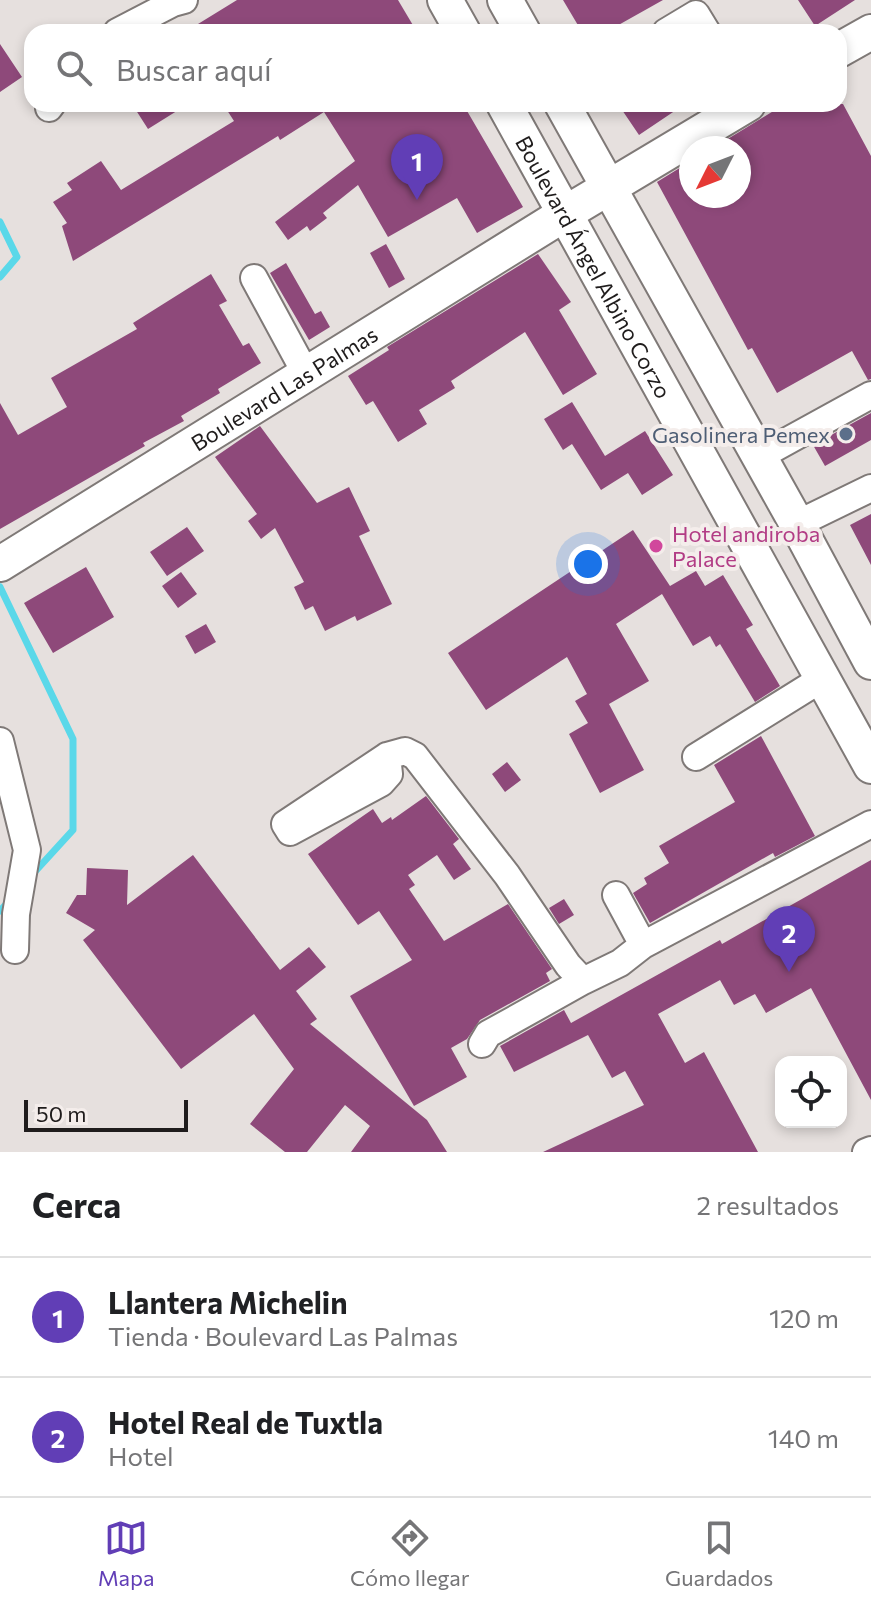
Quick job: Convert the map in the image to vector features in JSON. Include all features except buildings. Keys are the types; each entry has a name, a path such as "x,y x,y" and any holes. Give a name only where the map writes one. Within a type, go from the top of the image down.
{"main road":[{"path":"445,0 458,24"},
{"path":"505,0 518,24"},
{"path":"847,46 871,32"},
{"name":"Boulevard Ángel Albino Corzo","path":"509,112 871,766"},
{"path":"566,112 760,456 871,662"},
{"name":"Boulevard Las Palmas","path":"0,564 608,187 735,112"}],"street":[{"path":"132,24 184,0"},
{"path":"679,24 696,14 702,24"},
{"path":"254,278 306,374"},
{"path":"760,456 871,395"},
{"path":"797,524 871,488"},
{"path":"696,757 823,678"},
{"path":"0,741 27,850 16,914 15,950"},
{"path":"387,756 405,751 415,756 507,875 568,965 583,981"},
{"path":"482,1044 488,1034 620,963 643,945 871,824"},
{"path":"616,895 643,945"}],"waterway":[{"path":"0,222 17,257 0,277"},
{"path":"0,587 73,739 73,830 31,876"},
{"path":"0,911 10,900"}],"place":[{"name":"Llantera Michelin","path":"417,200"},
{"name":"Gasolinera Pemex","path":"846,434"},
{"name":"Hotel andiroba Palace","path":"656,546"},
{"name":"Hotel Real de Tuxtla","path":"789,972"}]}
